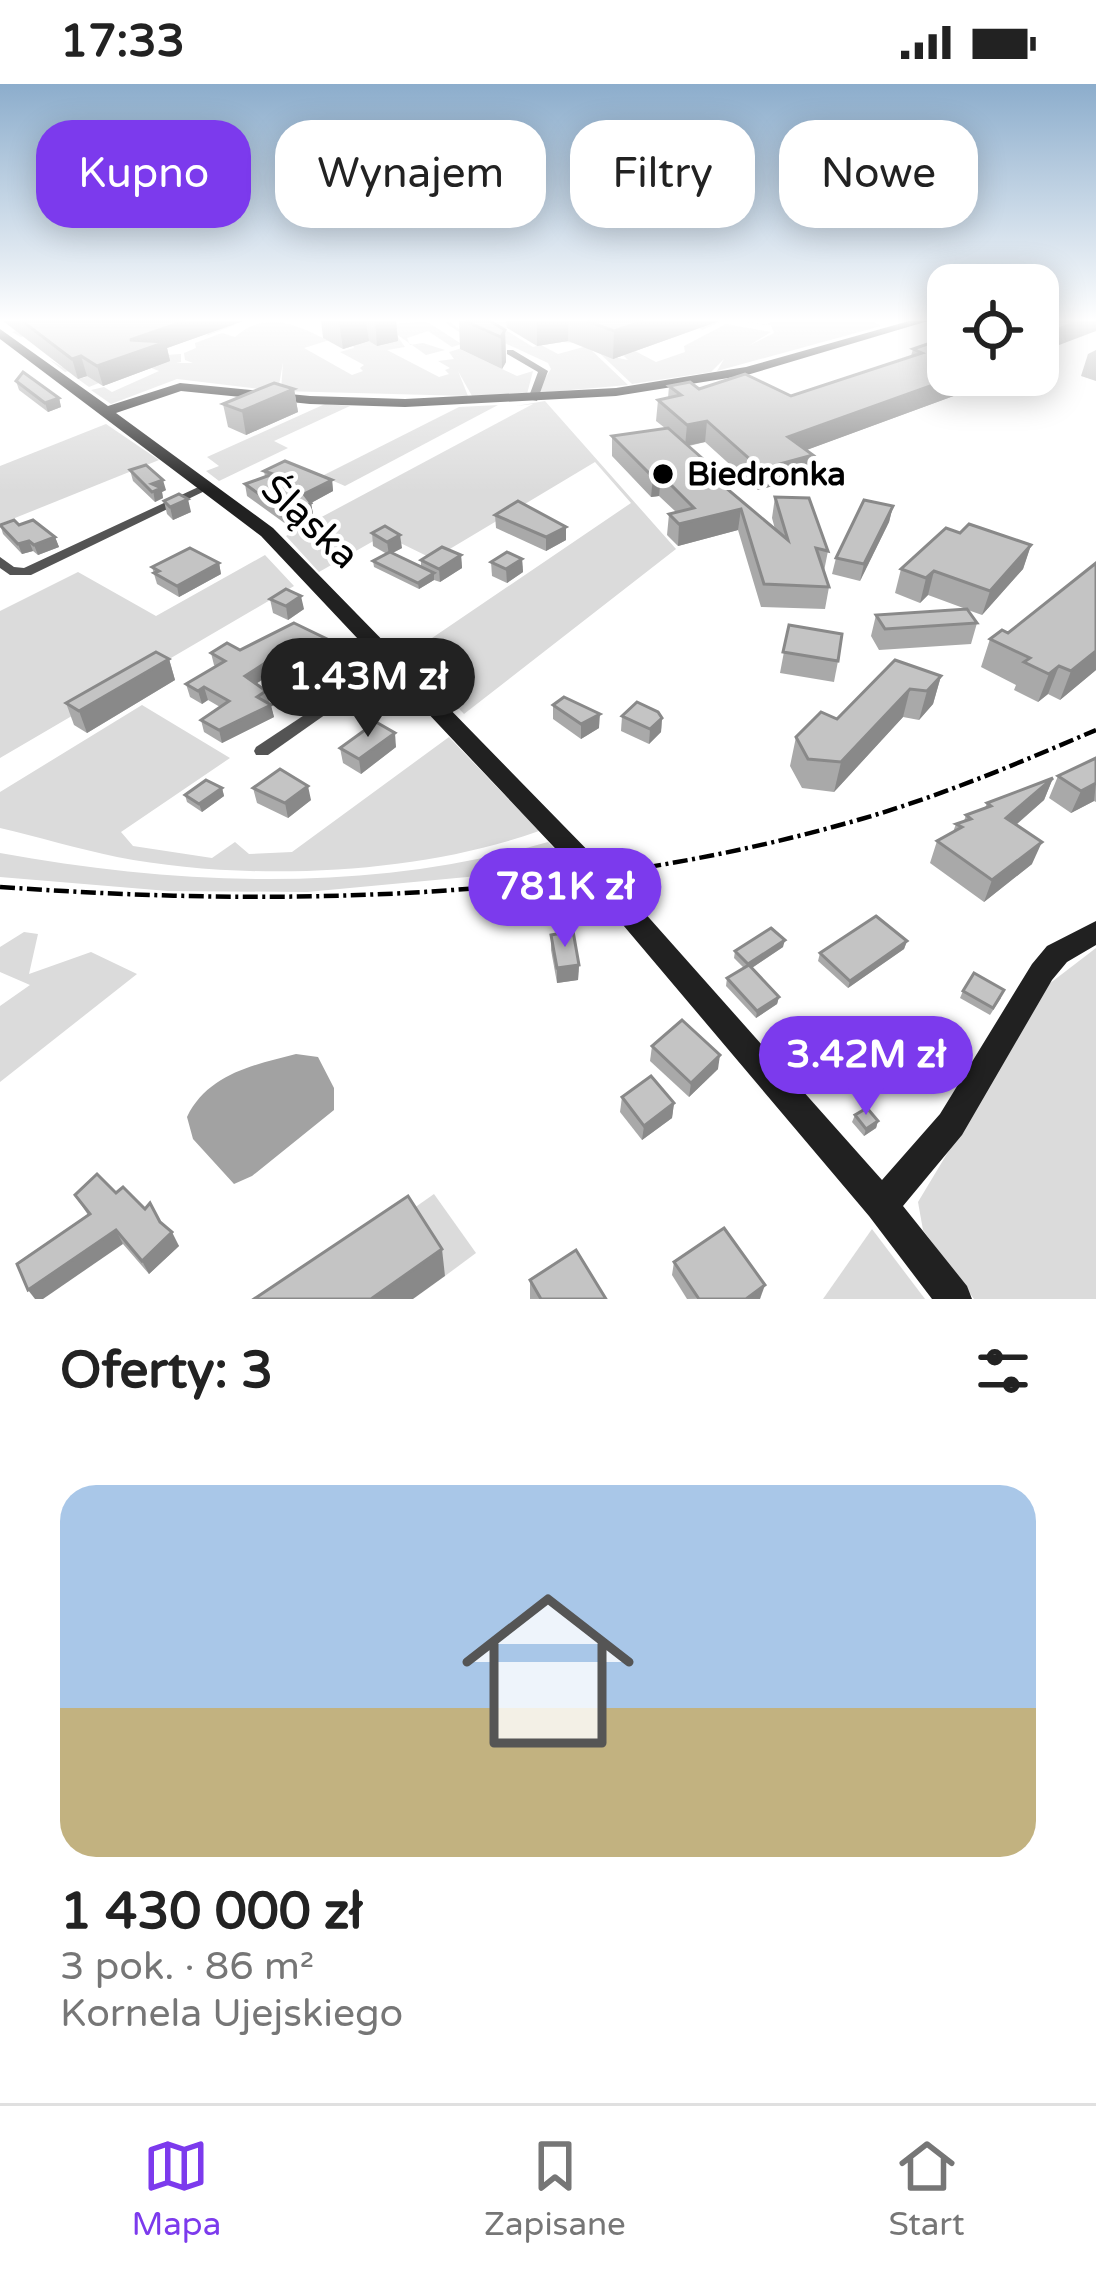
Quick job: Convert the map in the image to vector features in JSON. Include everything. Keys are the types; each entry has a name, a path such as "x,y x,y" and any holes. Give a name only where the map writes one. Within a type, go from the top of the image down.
{"street":[{"name":"Śląska","path":"59,378 268,532 557,831 881,1204 954,1299"},
{"path":"533,399 541,378"},
{"path":"105,412 180,387 356,402 533,399 707,378"},
{"path":"0,561 10,571 26,572 207,486"},
{"path":"262,752 392,661"},
{"path":"881,1204 915,1175 942,1139 1042,972 1057,954 1096,932"}],"shaded area":[{"path":"83,378 112,378 89,387 78,379"},
{"path":"144,378 280,378 278,391 177,379 111,404 91,390 104,387 112,392"},
{"path":"282,378 461,378 468,396 281,391"},
{"path":"462,378 531,378 527,394 472,396"},
{"path":"546,378 620,378 628,385 536,393"},
{"path":"625,378 673,378 632,384"},
{"path":"545,401 676,549 464,714 407,655 631,503 595,462 433,559 384,535 319,572 286,536 533,404 516,406"},
{"path":"325,404 350,406 274,441 288,448 219,481 206,471 219,466 207,457"},
{"path":"498,405 345,486 322,476 459,407"},
{"path":"106,424 159,460 0,524 0,466"},
{"path":"265,555 294,586 0,758 0,611 78,572 156,616"},
{"path":"142,705 230,758 121,832 133,846 212,858 235,842 249,854 292,852 449,737 539,831 439,857 330,870 275,871 167,865 0,828 0,792"},
{"path":"548,842 573,867 307,892 168,891 0,877 0,853 138,872 275,879 412,870"},
{"path":"24,932 38,934 29,974 91,952 137,974 0,1082 0,1006 30,985 0,972 0,947"},
{"path":"1096,948 1096,1299 974,1299 923,1230 918,1202 1049,984"},
{"path":"296,1054 318,1057 334,1088 334,1110 252,1176 234,1184 193,1139 187,1117 219,1081 248,1067"},
{"path":"434,1194 476,1253 445,1276 407,1213"},
{"path":"872,1229 925,1299 823,1299"}],"building":[{"path":"31,378 59,398 45,403 16,381"},
{"path":"734,378 753,378 791,396 847,378 927,378 927,387 788,437 813,455 761,469 707,421 687,425 658,400 681,395 669,386 690,382 699,389"},
{"path":"274,383 294,389 242,411 223,404"},
{"path":"668,428 711,466 701,467 788,540 775,497 809,498 828,551 816,548 829,587 764,584 741,509 679,524 669,514 694,508 661,475 653,477 612,436"},
{"path":"285,461 332,480 304,494 311,503 288,515 245,484 273,474 264,471"},
{"path":"146,465 163,480 152,484 161,488 152,492 130,470"},
{"path":"179,494 188,499 170,507 164,501"},
{"path":"864,500 893,506 864,564 836,558"},
{"path":"518,501 566,527 546,537 495,515"},
{"path":"14,520 19,525 33,520 55,537 34,545 29,541 18,544 0,525"},
{"path":"969,524 1031,545 990,591 934,571 926,578 901,569 946,528 960,533"},
{"path":"385,526 400,535 387,542 372,533"},
{"path":"442,547 461,555 439,569 421,560"},
{"path":"190,548 219,563 177,586 154,573 159,571 152,567"},
{"path":"390,552 434,573 418,583 373,561"},
{"path":"507,552 522,559 506,569 491,562"},
{"path":"1096,563 1096,651 1071,671 1059,666 1049,674 1024,662 1030,658 990,639 1002,630 1008,633"},
{"path":"286,589 301,596 286,606 270,599"},
{"path":"967,609 977,623 885,629 876,615"},
{"path":"294,623 327,639 310,651 341,671 327,681 273,658 245,676 266,691 257,697 271,705 219,730 201,720 229,701 204,687 198,691 186,684 225,661 211,653 227,643 240,650"},
{"path":"789,625 842,634 838,661 783,652"},
{"path":"445,644 457,653 436,664 424,654"},
{"path":"156,652 169,659 79,711 66,703"},
{"path":"895,660 941,676 927,691 910,689 841,762 808,759 796,737 821,712 837,719"},
{"path":"360,680 371,685 357,695 346,690"},
{"path":"564,697 600,714 581,724 553,705"},
{"path":"637,702 662,718 650,729 622,716"},
{"path":"376,722 395,733 359,759 340,748"},
{"path":"1096,758 1096,783 1081,791 1058,776"},
{"path":"280,769 308,786 285,803 253,788"},
{"path":"1053,778 1006,818 1042,842 992,880 937,841 962,827 956,824 971,819 966,815 991,806 987,803"},
{"path":"206,780 222,788 199,804 185,795"},
{"path":"876,916 907,941 850,981 820,953"},
{"path":"771,928 785,940 748,964 735,951"},
{"path":"573,931 579,965 557,968 551,935"},
{"path":"749,965 779,997 757,1011 727,978"},
{"path":"974,973 1004,990 993,1008 963,991"},
{"path":"682,1020 720,1055 691,1083 652,1046"},
{"path":"651,1076 674,1103 644,1126 622,1097"},
{"path":"867,1108 878,1121 866,1129 855,1115"},
{"path":"97,1174 116,1193 123,1187 145,1209 150,1203 172,1232 142,1261 116,1230 28,1290 17,1264 90,1214 75,1195"},
{"path":"408,1196 442,1249 371,1299 254,1299"},
{"path":"724,1228 765,1285 746,1299 699,1299 674,1262"},
{"path":"576,1250 606,1299 541,1299 530,1280"}],"railway":[{"path":"0,887 317,896 423,892 633,870 873,816 1096,730"}],"place":[{"name":"Biedronka","path":"663,474"}]}
